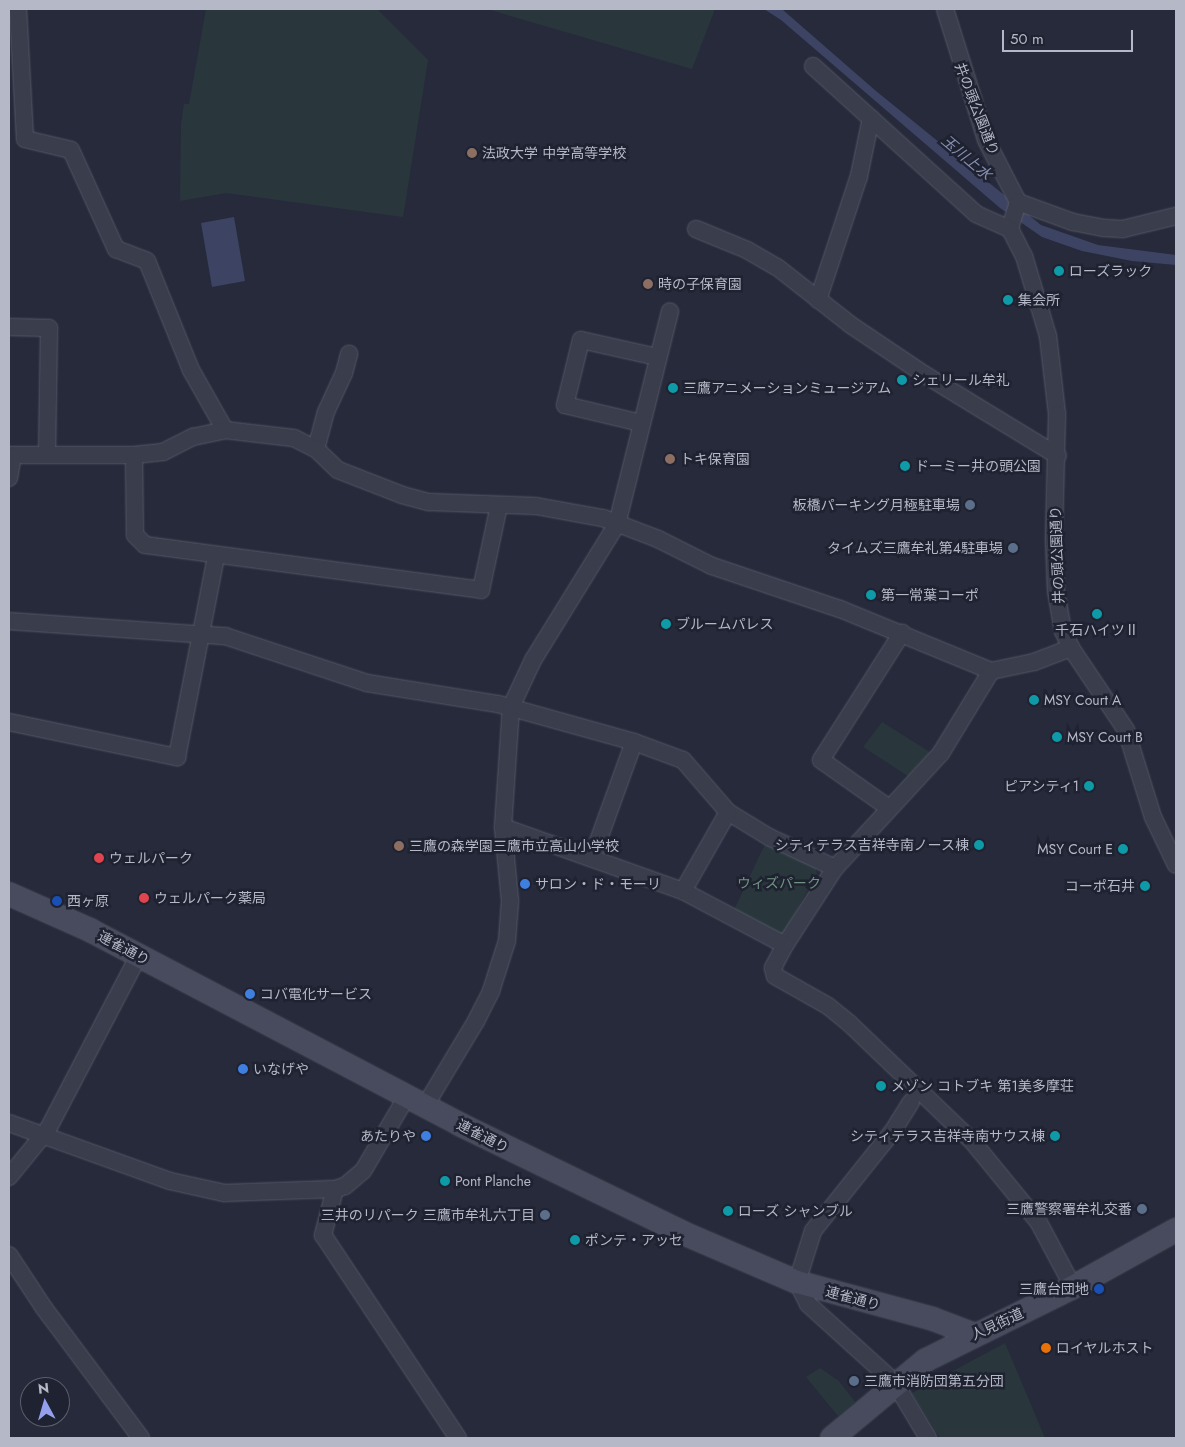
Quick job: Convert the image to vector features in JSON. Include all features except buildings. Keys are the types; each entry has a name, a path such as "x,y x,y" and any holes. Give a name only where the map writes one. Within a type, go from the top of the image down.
{"main road":[{"name":"連雀通り","path":"9,894 139,955 416,1101 594,1191 797,1282 933,1319 975,1335"},
{"name":"人見街道","path":"832,1438 895,1383 926,1360 1073,1287 1176,1230"}],"street":[{"path":"18,9 15,36 25,139 71,150 116,250 146,262 192,370 225,430"},
{"name":"井の頭公園通り","path":"944,9 986,140 1018,204"},
{"path":"813,66 976,214 1011,227 1018,204 1073,222 1104,228 1123,229 1176,216"},
{"path":"818,300 859,176 871,118"},
{"name":"井の頭公園通り","path":"1011,227 1024,256 1048,336 1057,414 1058,456 1054,541 1056,591 1063,631 1071,648 1126,730 1153,817 1176,865"},
{"path":"696,229 769,263 818,300 927,376 1058,456"},
{"path":"9,1123 170,1181 224,1193 335,1189 345,1186 363,1170 476,1021 491,991 507,941 510,892 503,827 511,708 533,660 618,524 641,423 670,312"},
{"path":"9,327 49,328 48,455"},
{"path":"641,423 565,405 581,340 657,358"},
{"path":"316,449 326,412 344,374 349,354"},
{"path":"9,478 11,456 134,455 163,452 193,438 225,430 294,438 316,449 338,470 402,496 429,502 570,510 618,524 744,578 902,633 991,671 1034,662 1071,648"},
{"path":"134,455 135,535 145,545 216,556 481,590 499,505"},
{"path":"9,722 177,756 216,556"},
{"path":"9,621 225,636 367,683 412,688 511,708 634,742 683,760 728,812 769,837 835,868"},
{"path":"889,808 821,760 902,633"},
{"path":"991,671 941,753 835,868 785,945 773,968 775,976 828,1006 849,1023 972,1142 1039,1223 1073,1287"},
{"path":"592,858 634,742"},
{"path":"683,891 728,812"},
{"path":"503,827 683,891 785,945"},
{"path":"9,1177 43,1135 139,955"},
{"path":"911,1102 892,1132 814,1231 797,1282 808,1304 895,1383 928,1438"},
{"path":"335,1189 323,1235 458,1438"},
{"path":"9,1255 44,1308 141,1438"}],"green space":[{"path":"206,9 377,9 428,60 403,217 226,193 180,201 181,124 184,104 189,104"},
{"path":"487,9 715,9 692,69"},
{"path":"882,722 930,752 908,776 863,747"},
{"name":"ウィズパーク","path":"765,844 815,866 817,873 784,933 777,934 733,912"},
{"path":"1005,1343 1045,1438 940,1438 912,1393"},
{"path":"820,1368 839,1381 855,1402 838,1416 806,1377"}],"water":[{"path":"764,9 783,10 876,91 1041,225 1098,245 1176,255 1176,265 1132,261 1082,251 1042,237 1000,208 781,20"},
{"path":"234,217 245,281 212,287 201,223"}],"place":[{"name":"法政大学 中学高等学校","path":"472,153"},
{"name":"ローズラック","path":"1059,271"},
{"name":"時の子保育園","path":"648,284"},
{"name":"集会所","path":"1008,300"},
{"name":"シェリール牟礼","path":"902,380"},
{"name":"三鷹アニメーションミュージアム","path":"673,388"},
{"name":"トキ保育園","path":"670,459"},
{"name":"ドーミー井の頭公園","path":"905,466"},
{"name":"板橋パーキング月極駐車場","path":"970,505"},
{"name":"タイムズ三鷹牟礼第4駐車場","path":"1013,548"},
{"name":"第一常葉コーポ","path":"871,595"},
{"name":"千石ハイツⅡ","path":"1097,614"},
{"name":"ブルームパレス","path":"666,624"},
{"name":"MSY Court A","path":"1034,700"},
{"name":"MSY Court B","path":"1057,737"},
{"name":"ピアシティ1","path":"1089,786"},
{"name":"シティテラス吉祥寺南ノース棟","path":"979,845"},
{"name":"三鷹の森学園三鷹市立高山小学校","path":"399,846"},
{"name":"MSY Court E","path":"1123,849"},
{"name":"ウェルパーク","path":"99,858"},
{"name":"サロン・ド・モーリ","path":"525,884"},
{"name":"コーポ石井","path":"1145,886"},
{"name":"ウェルパーク薬局","path":"144,898"},
{"name":"西ヶ原","path":"57,901"},
{"name":"コバ電化サービス","path":"250,994"},
{"name":"いなげや","path":"243,1069"},
{"name":"メゾン コトブキ 第1美多摩荘","path":"881,1086"},
{"name":"あたりや","path":"426,1136"},
{"name":"シティテラス吉祥寺南サウス棟","path":"1055,1136"},
{"name":"Pont Planche","path":"445,1181"},
{"name":"三鷹警察署牟礼交番","path":"1142,1209"},
{"name":"ローズ シャンブル","path":"728,1211"},
{"name":"三井のリパーク 三鷹市牟礼六丁目","path":"545,1215"},
{"name":"ポンテ・アッセ","path":"575,1240"},
{"name":"三鷹台団地","path":"1099,1289"},
{"name":"ロイヤルホスト","path":"1046,1348"},
{"name":"三鷹市消防団第五分団","path":"854,1381"}],"water label":[{"name":"玉川上水","path":"966,158"}]}
